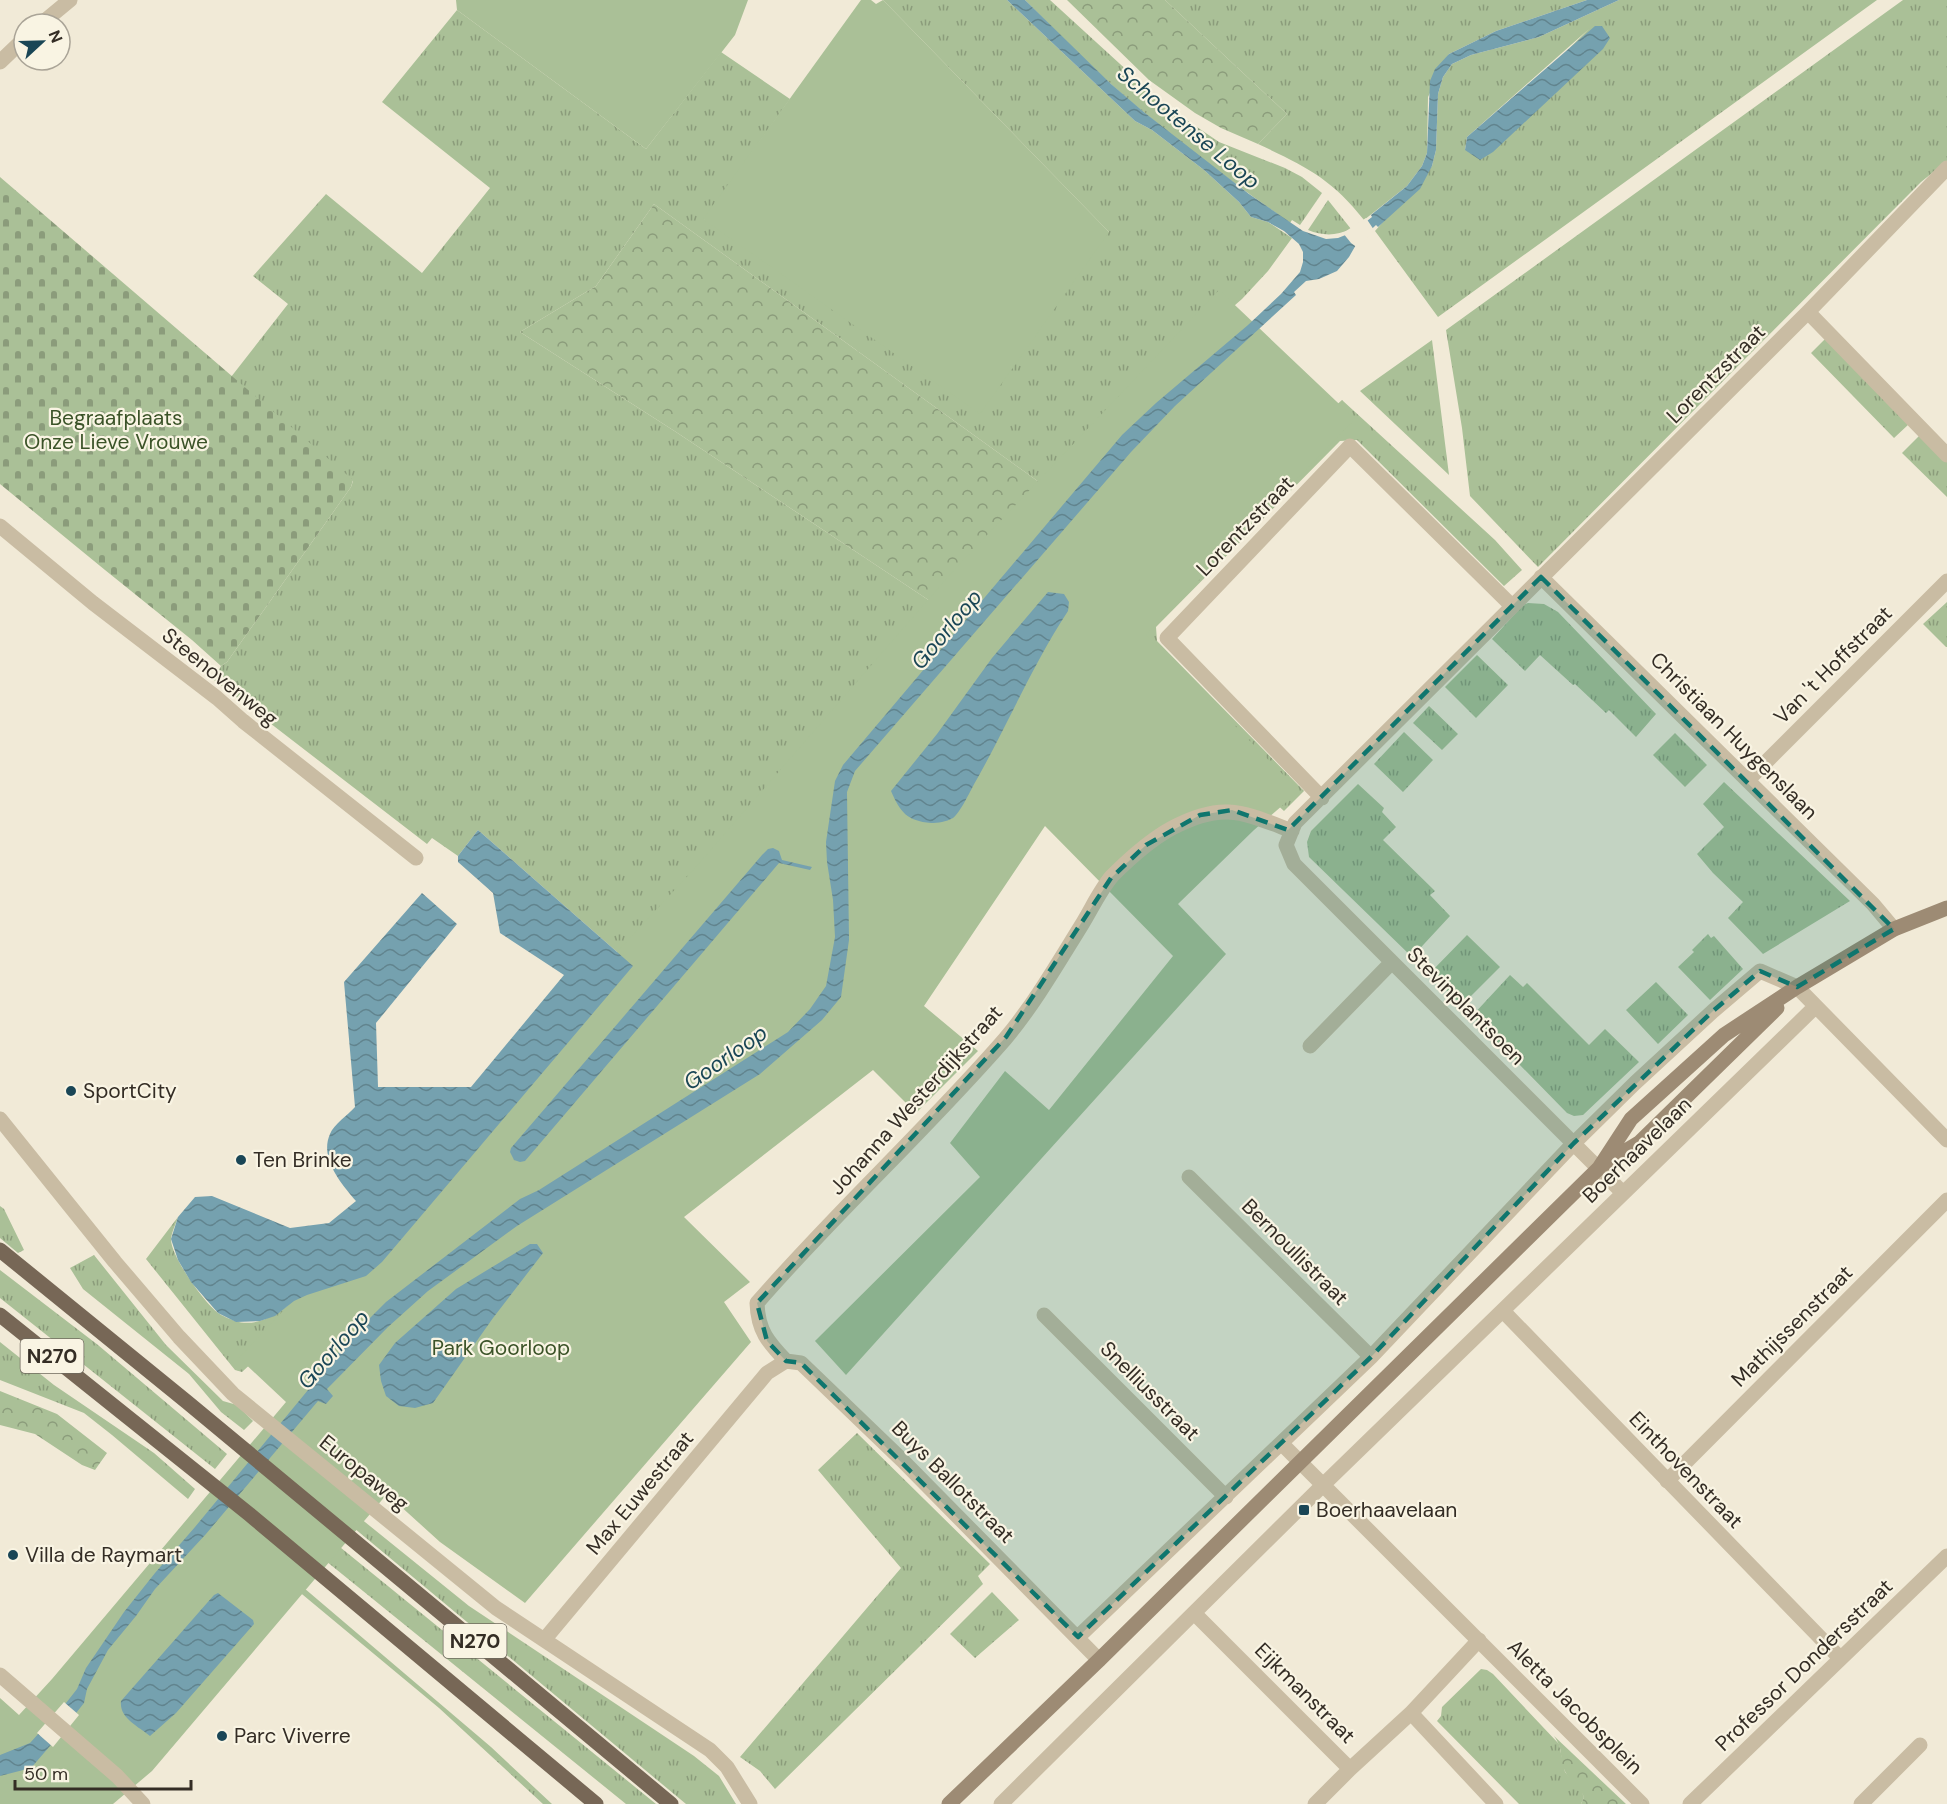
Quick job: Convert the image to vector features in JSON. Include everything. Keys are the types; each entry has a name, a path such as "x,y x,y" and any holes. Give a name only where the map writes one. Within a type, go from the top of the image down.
{"main road":[{"name":"Boerhaavelaan","path":"1599,1168 1631,1119 1724,1035 1797,987 1894,929 1947,908"},
{"name":"Boerhaavelaan","path":"949,1804 1099,1660 1599,1168 1638,1143 1797,987"},
{"name":"N270","path":"0,1250 671,1804"},
{"name":"N270","path":"0,1315 208,1480 596,1804"}],"street":[{"path":"56,12 70,0"},
{"path":"0,62 12,50"},
{"name":"Lorentzstraat","path":"1289,838 1295,823 1808,312 1947,168"},
{"path":"1808,312 1947,455"},
{"name":"Lorentzstraat","path":"1322,798 1167,638 1350,446 1512,606"},
{"name":"Steenovenweg","path":"0,526 93,603 217,698 416,858"},
{"name":"Christiaan Huygenslaan","path":"1541,577 1749,779 1873,904 1894,929"},
{"name":"Van 't Hoffstraat","path":"1749,779 1947,581"},
{"name":"Johanna Westerdijkstraat","path":"786,1361 767,1341 758,1320 757,1304 1006,1037 1056,966 1111,878 1146,845 1200,815 1221,810 1232,810 1254,816 1289,838"},
{"name":"Stevinplantsoen","path":"1289,838 1294,864 1622,1192"},
{"path":"1310,1046 1392,962"},
{"path":"1078,1638 1371,1357 1574,1143 1635,1083 1760,971 1797,987 1947,1140"},
{"name":"Boerhaavelaan","path":"1001,1804 1622,1192 1815,1007"},
{"name":"Europaweg","path":"0,1119 179,1337 233,1394 496,1608 710,1750 727,1767 750,1804"},
{"name":"Bernoullistraat","path":"1188,1177 1371,1357"},
{"name":"Mathijssenstraat","path":"1667,1481 1947,1200"},
{"name":"Einthovenstraat","path":"1503,1311 1840,1658"},
{"name":"Snelliusstraat","path":"1044,1315 1226,1497"},
{"name":"Max Euwestraat","path":"544,1640 767,1373 786,1361"},
{"name":"Buys Ballotstraat","path":"786,1361 801,1363 818,1379 902,1460 1099,1660"},
{"name":"Aletta Jacobsplein","path":"1281,1443 1642,1804"},
{"name":"Professor Dondersstraat","path":"1690,1804 1947,1556"},
{"name":"Eijkmanstraat","path":"1194,1613 1350,1769 1315,1804"},
{"name":"Aletta Jacobsplein","path":"1350,1769 1411,1713 1479,1640"},
{"path":"0,1675 117,1776 143,1804"},
{"path":"1411,1713 1496,1804"},
{"path":"1861,1804 1920,1745"}],"highlighted area":[{"path":"1541,577 1894,929 1797,987 1760,971 1713,1011 1574,1143 1371,1357 1078,1637 801,1363 786,1361 767,1341 757,1303 1006,1037 1111,878 1146,845 1200,815 1232,810 1288,830"}],"green space":[{"path":"456,0 748,0 735,35 646,149 457,10"},
{"path":"861,0 871,0 876,4 883,0 1109,232 980,414 703,219"},
{"path":"883,0 1007,0 1135,121 1152,130 1204,170 1239,202 1251,217 1268,222 1292,238 1268,271 1242,299 1158,372 1050,490 654,204 596,286 520,332 676,432 945,611 633,966 478,830 458,856 432,838 427,844 214,680 221,666 227,662 353,481 231,377 288,304 253,276 326,194 422,273 490,188 382,102 457,10 646,149 721,52 790,99 704,220 1109,232"},
{"path":"1025,0 1050,0 1166,106 1219,142 1285,168 1302,177 1322,193 1300,225 1292,220 1290,223 1267,207 1134,104 1102,76"},
{"path":"1067,0 1165,0 1287,114 1258,144 1221,128 1195,113 1149,80"},
{"path":"1165,0 1587,0 1496,31 1449,54 1428,97 1427,153 1422,166 1407,186 1364,220 1340,194 1316,174 1258,144 1287,114"},
{"path":"1619,0 1877,0 1438,317 1375,231 1432,166 1436,150 1438,94 1443,77 1452,64 1471,55 1539,37","holes":["1589,29 1465,150 1467,137"]},
{"path":"1903,0 1947,0 1947,161 1921,182 1538,567 1470,496 1462,428 1446,330"},
{"name":"Begraafplaats Onze Lieve Vrouwe","path":"0,177 353,480 351,487 227,662 221,666 0,484"},
{"path":"1328,200 1351,229 1330,234 1308,230"},
{"path":"654,204 1050,490 945,611 676,432 520,332 596,286"},
{"name":"Park Goorloop","path":"1219,290 1355,419 1146,635 1299,791 1254,830 1178,904 1226,954 846,1375 815,1341 980,1177 950,1143 1005,1071 1049,1110 1173,956 1045,826 924,1006 978,1051 916,1113 873,1070 684,1217 750,1282 724,1302 751,1342 525,1603 440,1542 387,1494 152,1771 113,1804 0,1804 0,1698 19,1715 286,1402 239,1358 695,868 954,570"},
{"path":"1826,338 1909,424 1894,438 1811,353"},
{"path":"1432,340 1449,475 1360,391"},
{"path":"1342,400 1495,540 1522,570 1504,586 1357,440 1340,441 1156,627 1157,641 1304,791 1284,811 1262,791 1089,671"},
{"path":"1920,435 1947,462 1947,497 1902,453"},
{"path":"1947,602 1947,647 1946,647 1923,624"},
{"path":"1544,604 1558,612 1656,714 1636,737 1609,710 1606,713 1540,655 1525,671 1492,639 1523,605"},
{"path":"1477,655 1508,685 1476,718 1445,687"},
{"path":"1429,706 1458,734 1442,750 1413,723"},
{"path":"1404,732 1433,760 1403,792 1374,764"},
{"path":"1675,733 1707,765 1685,787 1653,755"},
{"path":"1724,782 1850,901 1763,954 1728,918 1743,902 1697,854 1724,827 1703,804"},
{"path":"1358,784 1384,808 1382,812 1396,827 1383,840 1435,891 1430,895 1450,916 1412,957 1309,857 1307,842 1311,831"},
{"path":"1708,934 1711,938 1714,936 1743,969 1710,1000 1678,967"},
{"path":"1467,935 1500,967 1462,1005 1429,974"},
{"path":"1510,975 1523,987 1527,983 1589,1045 1605,1029 1639,1062 1583,1115 1574,1116 1567,1113 1472,1016"},
{"path":"1656,982 1688,1015 1658,1044 1626,1010"},
{"path":"0,1206 4,1209 24,1250 18,1253 0,1238"},
{"path":"178,1217 171,1237 173,1248 190,1279 218,1313 235,1321 251,1323 274,1315 294,1301 267,1349 242,1372 235,1370 146,1259"},
{"path":"94,1255 166,1345 223,1401 237,1405 253,1421 244,1430 221,1412 189,1374 83,1289 70,1268"},
{"path":"0,1270 98,1345 227,1454 215,1469 0,1298"},
{"path":"0,1342 54,1385 154,1453 195,1489 188,1499 84,1413 0,1380"},
{"path":"0,1391 57,1414 107,1453 95,1470 82,1465 35,1434 0,1425"},
{"path":"857,1433 990,1564 978,1576 983,1584 775,1789 760,1771 740,1757 901,1568 818,1470"},
{"path":"283,1469 339,1501 469,1606 694,1756 719,1776 736,1804 686,1804"},
{"path":"271,1491 656,1804 626,1804 258,1506"},
{"path":"232,1536 264,1554 491,1747 552,1804 543,1804 439,1708"},
{"path":"992,1592 1019,1620 975,1658 950,1634"},
{"path":"1481,1669 1493,1674 1559,1744 1565,1772 1581,1790 1584,1797 1581,1804 1519,1804 1437,1721 1441,1716 1442,1707"},
{"path":"1554,1736 1626,1804 1581,1804 1584,1797 1566,1773 1559,1745"}],"water":[{"path":"1007,0 1025,0 1111,84 1145,113 1249,194 1303,231 1326,239 1338,238 1353,232 1407,186 1422,166 1427,153 1430,81 1435,69 1449,54 1496,31 1587,0 1619,0 1539,37 1471,55 1452,64 1443,77 1438,94 1436,150 1432,166 1420,189 1357,243 1337,271 1319,279 1306,281 1294,292 1296,295 1175,406 1131,452 855,771 847,792 849,940 841,997 822,1020 760,1074 517,1226 428,1291 388,1327 327,1389 333,1396 326,1404 318,1401 206,1534 155,1589 108,1650 87,1689 84,1703 31,1768 0,1776 0,1755 30,1743 66,1703 77,1689 86,1668 124,1612 155,1573 355,1333 386,1302 520,1199 539,1190 788,1032 810,1009 826,986 835,937 826,842 835,781 843,765 1122,435 1248,325 1281,294 1300,272 1303,252 1299,244 1284,231 1268,222 1251,217 1239,202 1204,170 1152,130 1135,121"},
{"path":"1595,26 1602,26 1610,38 1603,49 1493,152 1480,160 1465,150 1467,137"},
{"path":"1048,592 1064,594 1069,602 1068,611 1043,652 963,806 953,818 942,822 923,822 910,818 901,810 891,791 937,734 992,658"},
{"path":"478,830 633,966 382,1262 366,1276 307,1295 294,1301 275,1316 260,1321 236,1322 218,1313 191,1282 178,1260 171,1239 178,1217 195,1197 212,1196 290,1228 329,1223 356,1201 344,1187 327,1153 327,1143 332,1130 355,1107 344,982 422,893 457,924 376,1023 378,1087 471,1087 564,975 500,933 493,893 458,862 458,856"},
{"path":"773,848 779,851 782,860 812,867 810,870 779,863 525,1161 514,1160 510,1152 511,1148 762,855 768,849"},
{"path":"530,1244 537,1244 543,1253 493,1318 433,1403 415,1408 399,1406 386,1396 379,1365 395,1343 456,1289"},
{"path":"218,1593 253,1620 254,1624 176,1713 150,1736 126,1717 121,1701"}],"pier":[{"path":"1366,218 1374,230 1358,248 1343,233"},
{"path":"64,1702 79,1715 53,1747 37,1733"}],"place":[{"name":"SportCity","path":"71,1091"},
{"name":"Ten Brinke","path":"241,1160"},
{"name":"Boerhaavelaan","path":"1304,1510"},
{"name":"Villa de Raymart","path":"13,1555"},
{"name":"Parc Viverre","path":"222,1736"}],"water label":[{"name":"Schootense Loop","path":"1189,127"},
{"name":"Goorloop","path":"946,629"},
{"name":"Goorloop","path":"725,1057"},
{"name":"Goorloop","path":"333,1349"}]}
